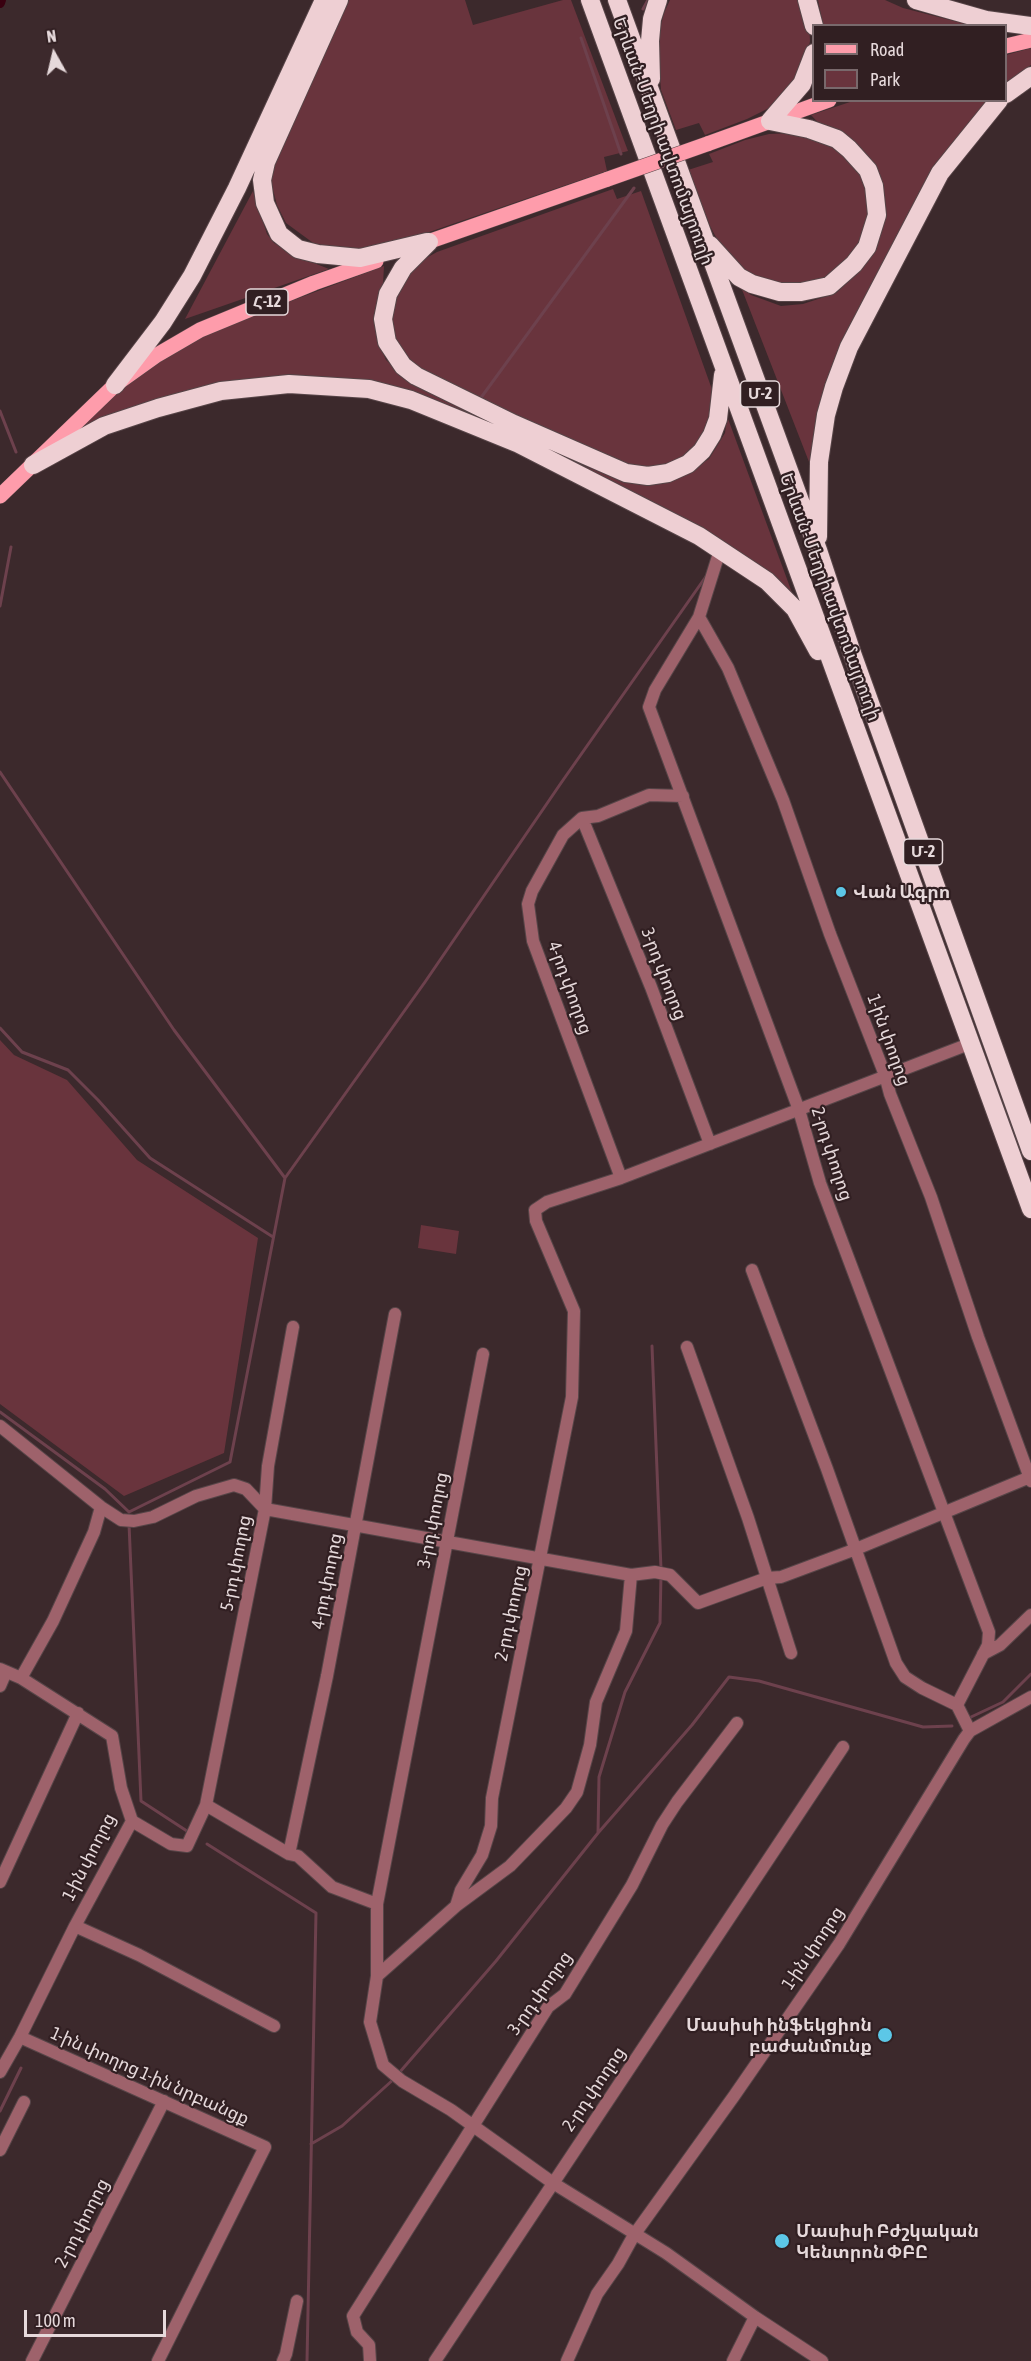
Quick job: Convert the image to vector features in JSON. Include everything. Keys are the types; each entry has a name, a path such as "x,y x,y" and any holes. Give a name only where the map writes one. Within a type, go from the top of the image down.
{"highway":[{"path":"116,385 163,322 192,276 237,188 324,0"},
{"path":"339,0 266,162 262,180 265,203 279,234 298,249 318,255 360,258 429,242"},
{"name":"Երևան-Մեղրի ավտոմայրուղի","path":"590,0 1031,1209"},
{"name":"Երևան-Մեղրի ավտոմայրուղի","path":"617,0 818,550 860,676 1031,1151"},
{"path":"652,96 650,41 652,19 658,0"},
{"path":"807,0 813,24"},
{"path":"916,0 986,20 1031,26"},
{"path":"702,237 739,276 753,284 780,292 801,292 829,286 854,264 867,247 874,230 877,201 868,170 854,153 837,139 809,129 770,121 802,84 812,56"},
{"path":"1007,93 1031,75"},
{"path":"818,550 819,462 826,415 849,347 940,173 997,102"},
{"path":"429,242 403,268 388,294 383,319 387,342 394,355 416,376 561,445 626,472 648,476 668,472 688,464 702,451 712,435 718,419 724,370"},
{"path":"33,465 104,426 221,391 289,384 369,389 411,400 519,444 699,536 767,581 795,609 820,654 835,670"}],"main road":[{"path":"1007,46 1031,40"},
{"path":"770,121 823,102"},
{"name":"Հ-12","path":"0,496 116,385 157,355 200,330 314,283 770,121"}],"street":[{"name":"2-րդ փողոց","path":"720,550 699,617 655,690 650,707 799,1110 820,1183 989,1632 987,1645 957,1705"},
{"name":"1-ին փողոց","path":"699,617 728,668 746,707 885,1075 890,1094 931,1197 1030,1479"},
{"path":"582,818 598,816 649,795 683,796"},
{"name":"3-րդ փողոց","path":"582,818 651,987 710,1144"},
{"name":"4-րդ փողոց","path":"582,818 563,835 532,891 528,904 533,941 621,1178"},
{"path":"621,1178 969,1044"},
{"name":"2-րդ փողոց","path":"376,1976 456,1906 461,1890 482,1855 492,1826 492,1798 572,1396 574,1311 536,1221 535,1210 548,1202 621,1178"},
{"path":"752,1270 896,1663 905,1677 957,1705 970,1731"},
{"name":"4-րդ փողոց","path":"289,1854 357,1525 395,1314"},
{"name":"5-րդ փողոց","path":"132,1821 171,1844 187,1846 206,1804 266,1509 268,1466 293,1327"},
{"path":"687,1347 791,1653"},
{"name":"3-րդ փողոց","path":"473,2127 402,2081 383,2065 370,2022 376,1976 377,1904 483,1354"},
{"path":"0,1427 101,1507 127,1521 153,1517 196,1496 234,1485 246,1489 266,1509 631,1575 655,1572 670,1575 698,1603 767,1578 781,1577 856,1549 1030,1479"},
{"path":"21,1678 53,1622 94,1532 101,1507"},
{"path":"456,1906 510,1866 566,1808 577,1792 590,1744 596,1702 626,1631 631,1575"},
{"path":"983,1654 1000,1645 1031,1615"},
{"name":"1-ին փողոց","path":"2,2065 20,2037 75,1926 132,1821 121,1788 112,1737 78,1713 21,1678 3,1670"},
{"path":"0,1686 3,1670"},
{"name":"1-ին փողոց","path":"567,2361 597,2294 618,2264 634,2235 839,1944 960,1745 970,1731 1031,1697"},
{"path":"0,1882 78,1713"},
{"name":"3-րդ փողոց","path":"370,2361 369,2345 357,2332 353,2316 548,2007 565,1994 632,1885 677,1802 737,1723"},
{"name":"2-րդ փողոց","path":"435,2361 843,1747"},
{"path":"206,1804 289,1854 298,1856 332,1887 377,1904"},
{"path":"75,1926 139,1955 274,2026"},
{"name":"1-ին փողոց 1-ին նրբանցք","path":"20,2037 265,2148 158,2361"},
{"name":"2-րդ փողոց","path":"32,2361 164,2101"},
{"path":"0,2150 24,2102"},
{"path":"473,2127 634,2235 666,2253 755,2317 822,2361"},
{"path":"287,2359 297,2301"},
{"path":"733,2361 755,2317"}],"green space":[{"path":"346,0 465,0 473,25 563,0 571,0 628,151 604,157 607,171 403,241 356,252 316,245 286,223 277,205 271,182 275,159"},
{"path":"670,0 799,0 809,22 810,41 806,61 797,79 771,107 747,119 705,135 699,123 676,130 661,90 657,40"},
{"path":"818,0 885,0 903,8 966,24 823,24"},
{"path":"1031,48 1031,65 1007,82 1007,55"},
{"path":"850,102 988,102 955,142 901,227 819,409 811,467 741,287 751,295 781,306 803,304 836,293 862,269 874,251 883,228 883,192 811,115"},
{"path":"793,133 838,146 862,171 870,212 861,247 821,281 786,286 749,277 726,256 710,226 688,170 713,162 709,154 745,140 769,134"},
{"path":"613,189 617,199 641,191 714,395 712,418 698,444 671,466 650,468 629,466 573,446 421,370 392,342 390,308 397,289 417,263 437,252"},
{"path":"253,191 267,234 274,243 299,257 329,269 185,319"},
{"path":"384,266 375,327 377,339 386,360 413,383 562,459 623,479 670,481 709,459 725,433 727,416 798,609 769,578 520,445 364,389 227,385 107,415 69,436 134,376 198,336"},
{"path":"0,1040 14,1055 67,1080 137,1160 258,1238 224,1453 124,1496 0,1404"},
{"path":"421,1225 459,1231 456,1254 418,1248"}],"waterway":[{"path":"643,9 648,0"},
{"path":"581,38 621,154"},
{"path":"480,399 634,188"},
{"path":"0,411 16,452"},
{"path":"0,606 11,547"},
{"path":"285,1178 425,982 707,575"},
{"path":"0,772 174,1030 285,1178 230,1462 129,1512"},
{"path":"0,1028 22,1052 68,1070 150,1158 273,1237"},
{"path":"652,1346 661,1569"},
{"path":"0,1412 105,1489 129,1512"},
{"path":"129,1524 141,1801 190,1833"},
{"path":"598,1833 599,1777 625,1692 660,1623 661,1575"},
{"path":"971,1717 1003,1702 1031,1674"},
{"path":"399,2073 496,1961 598,1833 692,1725 729,1677 759,1681 923,1727 952,1726"},
{"path":"207,1844 316,1913 307,2361"},
{"path":"0,2111 21,2068"},
{"path":"311,2144 342,2126 395,2078"}],"place":[{"name":"Վան Ագրո","path":"841,892"},
{"name":"Մասիսի ինֆեկցիոն բաժանմունք","path":"885,2035"},
{"name":"Մասիսի Բժշկական Կենտրոն ՓԲԸ","path":"782,2241"}]}
